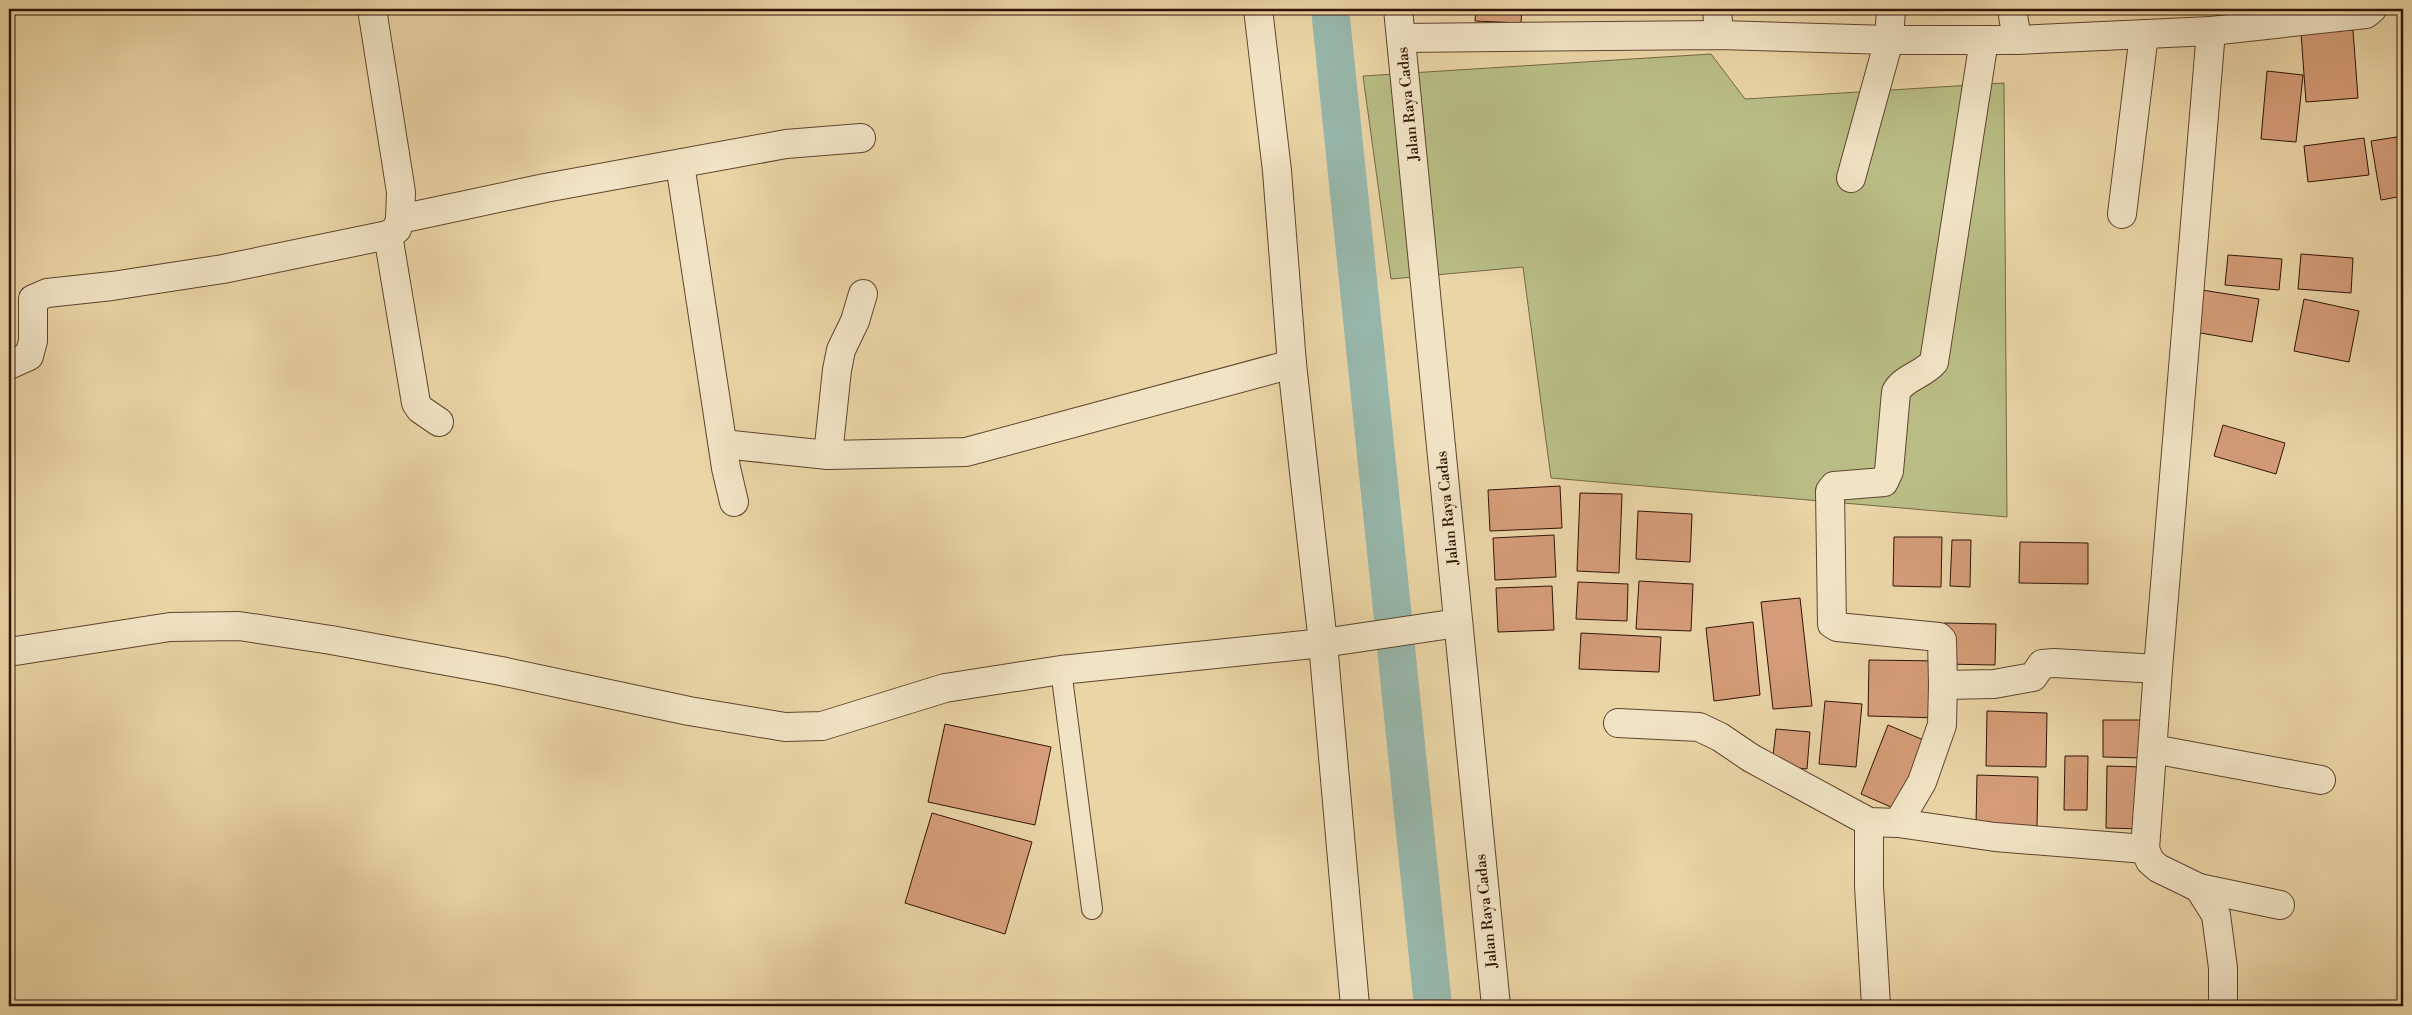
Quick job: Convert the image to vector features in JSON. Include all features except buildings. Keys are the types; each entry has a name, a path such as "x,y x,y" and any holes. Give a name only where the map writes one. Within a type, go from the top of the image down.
{"street":[{"path":"372,9 401,192 394,227 416,403 420,409 439,422"},
{"path":"1258,9 1277,171 1292,364 1323,643 1355,1006"},
{"name":"Jalan Raya Cadas","path":"1398,9 1446,625 1496,1006"},
{"path":"1851,178 1889,40 1891,9"},
{"path":"2012,9 2017,40"},
{"path":"1401,38 1718,22 1889,40 2017,40 2211,31 2366,14 2372,9"},
{"path":"2211,31 2158,669 2145,849 2150,861 2158,868 2199,888 2280,905"},
{"path":"2122,214 2144,34"},
{"path":"1898,823 1922,782 1942,725 1942,640 1939,637 1838,627 1832,624 1830,491 1834,486 1884,482 1888,471 1896,392 1899,385 1928,370 1934,362 1984,40"},
{"path":"9,365 29,356 34,341 33,300 47,293 112,286 223,269 545,188 786,144 861,138"},
{"path":"680,164 723,444 734,502"},
{"path":"828,455 837,370 841,350 855,321 863,294"},
{"path":"723,444 828,455 966,452 1292,364"},
{"path":"9,652 170,627 239,626 331,640 491,669 689,711 785,728 822,726 945,688 1061,670 1323,643 1446,625"},
{"path":"1943,685 1994,684 2033,677 2042,664 2054,663 2158,669"},
{"path":"1618,723 1699,727 1720,737 1751,758 1869,822 1898,823 1995,837 2145,849"},
{"path":"2153,749 2321,780"},
{"path":"1869,822 1869,886 1876,1006"},
{"path":"2199,888 2216,915 2223,968 2222,1006"}],"lane":[{"path":"1061,670 1092,909"}],"green space":[{"path":"1711,54 1745,99 2004,83 2007,517 1551,478 1523,267 1391,279 1363,76"}],"waterway":[{"path":"1330,9 1433,1006"}]}
